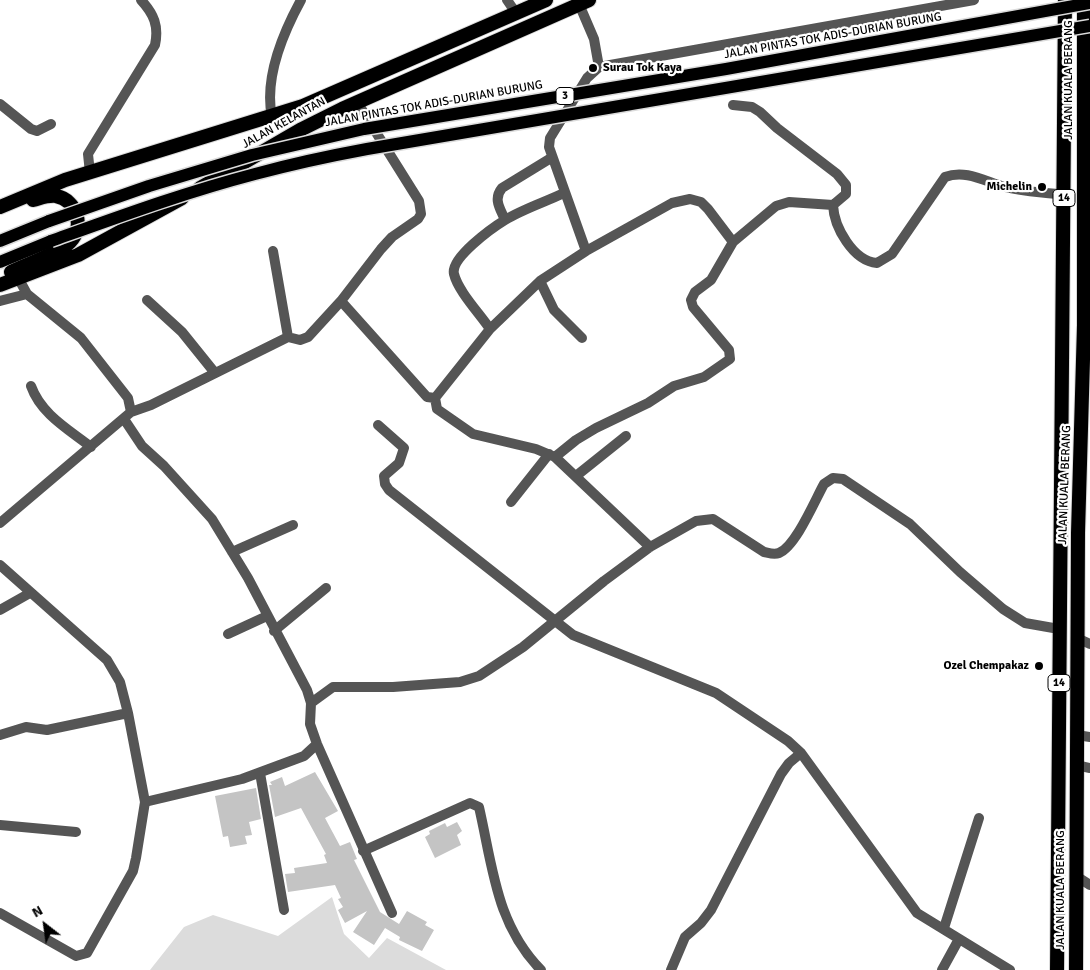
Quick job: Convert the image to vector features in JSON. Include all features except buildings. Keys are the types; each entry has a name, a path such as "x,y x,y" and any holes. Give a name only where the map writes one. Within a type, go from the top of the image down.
{"highway":[{"name":"JALAN KELANTAN","path":"0,207 58,183 272,118 546,0"},
{"name":"JALAN KUALA BERANG","path":"1057,970 1065,0"},
{"name":"JALAN KUALA BERANG","path":"1076,970 1076,876 1083,767 1084,0"},
{"name":"JALAN KELANTAN","path":"0,285 16,275 78,254 116,235 300,130 357,102 584,2"},
{"path":"0,213 40,198 57,196 71,204 78,219 78,228 69,243 16,275 0,278"},
{"path":"1061,397 1070,392 1075,384 1084,325"},
{"path":"1060,522 1063,515 1069,512 1075,514 1083,512"}],"main road":[{"name":"JALAN PINTAS TOK ADIS-DURIAN BURUNG","path":"0,241 49,221 149,186 252,154 347,132 726,69 1090,3"},
{"name":"3","path":"0,262 51,241 160,203 254,174 307,161 367,149 1090,26"}],"street":[{"path":"90,173 88,154 155,45 157,25 153,15 141,0"},
{"path":"272,118 269,104 278,50 301,0"},
{"path":"507,0 516,13"},
{"path":"586,251 551,158 550,138 587,78 599,67 974,0"},
{"path":"584,2 599,67"},
{"path":"0,523 128,415 288,337 300,340 308,336 342,301 392,237 414,223 421,214 418,201 357,102"},
{"path":"0,104 31,129 37,131 51,124"},
{"path":"511,502 552,456 576,440 596,428 648,403 674,386 704,377 730,359 729,350 694,307 691,300 695,292 714,275 733,242 776,206 789,202 833,205 846,194 848,190 844,180 760,112 752,107 733,105"},
{"path":"506,220 496,200 497,194 502,188 551,158"},
{"path":"833,205 836,222 852,248 865,259 877,263 892,254 945,177 952,175 970,176 992,180 1004,186 1064,195"},
{"path":"490,329 453,274 454,266 460,256 506,220 564,193"},
{"path":"650,547 576,476 552,456 473,434 437,409 435,398 490,329 540,281 586,251 672,204 690,199 700,202 708,209 733,242"},
{"path":"273,251 288,337"},
{"path":"16,275 27,294 81,338 128,398 128,415 142,446 164,466 212,519 232,552 307,690 311,703 310,724 317,744 392,913"},
{"path":"540,281 554,310 582,338"},
{"path":"0,302 27,294"},
{"path":"148,300 194,345 215,373"},
{"path":"342,301 427,397 435,398"},
{"path":"31,386 36,400 54,418 91,447"},
{"path":"378,425 404,448 399,463 384,476 385,484 389,490 573,635 716,693 788,740 801,753 912,907 926,920 944,928 959,940 1010,970"},
{"path":"576,476 626,436"},
{"path":"311,703 333,687 393,687 460,682 478,676 493,668 555,621 604,580 650,547 704,519 721,522 764,552 772,554 780,552 793,541 824,484 832,478 843,479 910,524 960,572 1010,614 1026,623 1059,629"},
{"path":"232,552 293,525"},
{"path":"0,565 107,660 120,682 128,713 145,802 133,871 87,953 76,956 0,913"},
{"path":"274,631 326,588"},
{"path":"0,610 30,593"},
{"path":"228,634 266,616"},
{"path":"0,735 26,727 47,730 128,713"},
{"path":"145,802 260,773 304,756 317,744"},
{"path":"671,970 685,937 701,923 711,910 781,774 789,763 801,753"},
{"path":"260,773 284,910"},
{"path":"363,851 470,803 479,807 502,910 517,942 541,970"},
{"path":"944,928 979,818"},
{"path":"0,825 76,832"},
{"path":"1076,876 1090,885"},
{"path":"942,970 959,940"}],"shaded area":[{"path":"332,897 344,934 369,958 387,938 446,970 150,970 184,927 213,915 278,936"}],"place":[{"name":"Surau Tok Kaya","path":"593,68"},
{"name":"Michelin","path":"1042,187"},
{"name":"Ozel Chempakaz","path":"1039,666"}]}
